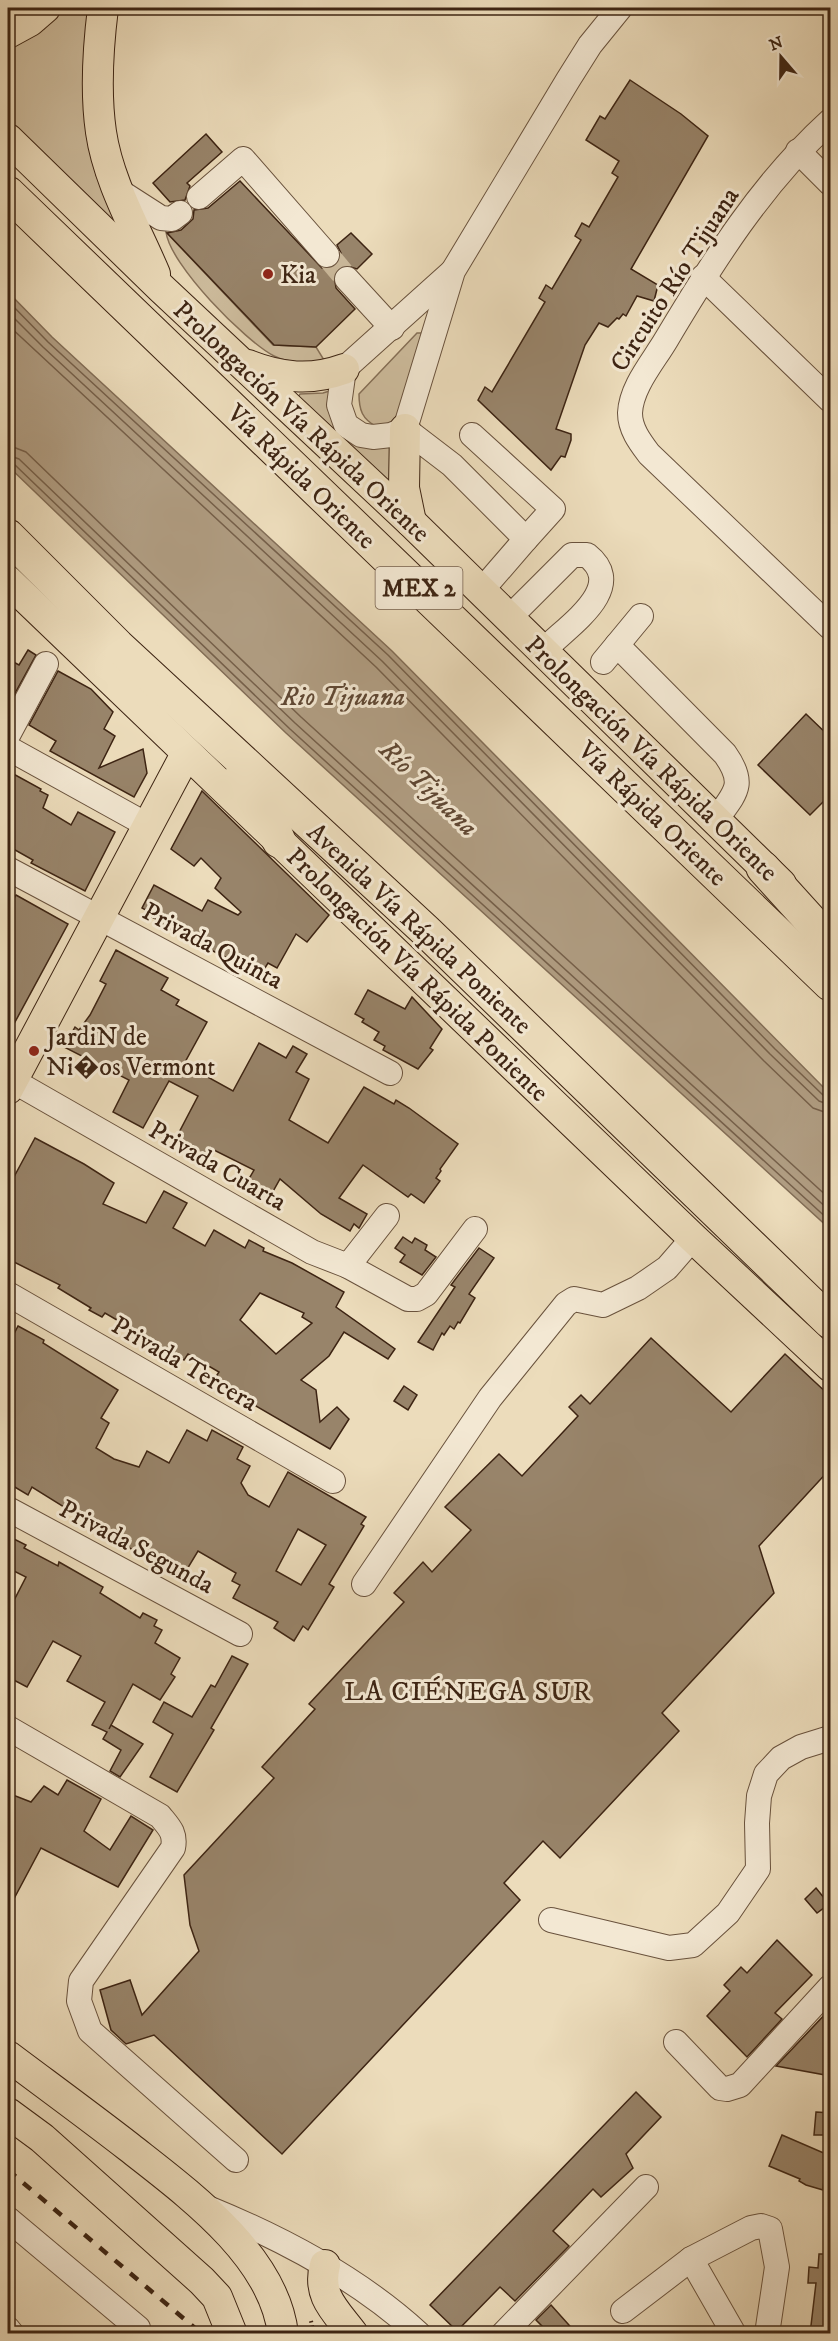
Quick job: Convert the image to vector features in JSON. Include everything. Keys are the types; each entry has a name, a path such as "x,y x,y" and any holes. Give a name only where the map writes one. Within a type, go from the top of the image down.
{"highway":[{"name":"Vía Rápida Oriente","path":"8,193 831,984"},
{"name":"Avenida Vía Rápida Poniente","path":"8,536 118,646 435,940 831,1322"},
{"path":"118,646 139,680 266,812 279,841"},
{"path":"763,868 831,942"}],"main road":[{"path":"8,33 30,21 45,8"},
{"path":"104,8 98,68 101,131 119,191 161,288"},
{"name":"Prolongación Vía Rápida Oriente","path":"8,139 161,288 411,522 763,868 831,927"},
{"path":"239,361 269,373 289,377 324,376 344,369"},
{"path":"405,429 404,488 411,522"},
{"name":"Prolongación Vía Rápida Poniente","path":"8,581 693,1238 831,1366"},
{"path":"9,1082 186,754"},
{"path":"8,2056 203,2205 249,2259 273,2295 283,2334"},
{"path":"8,2113 42,2138 202,2281 217,2297 232,2334"},
{"path":"325,2265 321,2280 323,2290 328,2301 353,2334"}],"street":[{"path":"405,429 446,283 590,45 620,8"},
{"name":"Circuito Río Tijuana","path":"831,122 798,151 746,214 703,277 636,389 630,414 634,431 649,454 831,627"},
{"path":"798,151 831,183"},
{"path":"199,196 243,159 327,255"},
{"path":"119,191 161,218 172,219 180,213"},
{"path":"703,277 831,400"},
{"path":"347,279 392,328"},
{"path":"405,429 391,435 373,437 361,435 345,425 339,405 344,369 446,283"},
{"path":"405,429 452,465 526,539"},
{"path":"472,435 553,509 481,591"},
{"path":"509,618 572,555 587,555 598,564 604,578 596,599 543,651"},
{"path":"642,616 610,654 725,754 735,769 738,779 731,799 715,821"},
{"path":"8,735 46,664"},
{"path":"8,748 147,825"},
{"name":"Privada Quinta","path":"8,869 390,1073"},
{"name":"Privada Cuarta","path":"9,1082 312,1252 348,1266 408,1299 417,1299 426,1294 475,1229"},
{"path":"348,1266 387,1216"},
{"path":"364,1584 490,1398 560,1310 574,1299 603,1305 638,1288 668,1268 693,1238"},
{"name":"Privada Tercera","path":"8,1294 333,1481"},
{"name":"Privada Segunda","path":"8,1509 240,1634"},
{"path":"8,1728 160,1816 172,1831 175,1839 173,1848 81,1981 79,2001 90,2031 236,2160"},
{"path":"551,1920 669,1948 693,1945 728,1913 758,1869 758,1814 766,1774 781,1758 801,1747 831,1738"},
{"path":"676,2042 720,2088 727,2089 740,2085 831,1987"},
{"path":"503,2334 646,2187"},
{"path":"203,2205 249,2224 325,2265 360,2286 419,2334"},
{"path":"8,2219 138,2328"},
{"path":"623,2311 691,2259 751,2228 761,2226 770,2229 777,2267 766,2334"},
{"path":"691,2259 734,2334"},
{"path":"8,2329 12,2334"}],"shaded area":[{"path":"58,8 99,8 92,102 96,175 131,242 8,124 8,46 44,29"},
{"path":"166,232 273,345 316,347 324,360 292,361 274,356 261,348 228,319 194,282 180,263"},
{"path":"417,333 423,333 398,420 377,427 362,414 359,394"},
{"path":"336,389 371,446 397,447 395,491 298,398 300,394 323,393"}],"water":[{"name":"Rio Tijuana","path":"8,292 52,337 392,651 830,1094 830,1229 286,733 8,466"}],"building":[{"path":"630,80 681,114 708,136 631,269 658,285 654,301 637,296 626,316 623,314 608,327 599,323 585,345 556,429 571,434 571,440 565,457 561,456 551,470 478,400 485,387 492,392 545,302 539,298 546,285 552,289 581,240 575,236 582,223 589,227 618,177 612,173 619,161 586,140 600,116 605,119"},
{"path":"206,134 222,152 187,183 190,186 185,200 170,202 153,183"},
{"name":"Kia","path":"240,181 322,268 330,269 337,265 341,253 337,245 351,233 372,254 357,269 344,265 334,274 336,288 355,309 316,347 274,345 167,233 181,230 193,219 194,210 208,208"},
{"path":"28,650 36,655 8,706 8,659 19,665"},
{"path":"58,671 91,689 113,712 104,729 115,736 99,768 143,749 147,773 134,797 50,751 56,741 29,725"},
{"path":"806,714 831,738 831,794 810,815 758,765"},
{"path":"8,771 48,795 43,808 71,825 78,812 115,832 85,891 31,863 33,860 8,846 8,838 14,830 8,827"},
{"path":"202,791 329,915 307,942 296,934 277,968 268,963 263,971 242,960 239,964 161,925 162,922 142,908 154,885 202,911 208,900 238,915 241,912 215,888 221,878 201,858 194,866 171,849"},
{"path":"16,895 68,924 8,1035 8,910"},
{"path":"116,950 168,978 161,990 179,1000 176,1005 207,1022 184,1064 233,1091 259,1043 286,1058 293,1046 307,1054 296,1072 309,1079 289,1120 328,1143 364,1087 394,1104 396,1100 458,1144 440,1169 436,1178 440,1181 424,1203 411,1194 408,1197 363,1165 339,1198 367,1214 359,1228 354,1224 350,1231 321,1214 280,1179 271,1195 246,1184 254,1170 210,1148 204,1159 174,1142 198,1096 169,1081 143,1128 113,1112 129,1080 64,1047 75,1027 79,1030 90,1015 106,984 100,981"},
{"path":"368,990 405,1009 412,997 442,1029 430,1048 433,1050 418,1069 383,1050 385,1046 374,1040 379,1032 362,1022 364,1019 355,1014"},
{"path":"35,1138 114,1183 103,1204 146,1223 164,1191 187,1203 173,1228 205,1246 214,1230 245,1248 249,1240 264,1248 263,1251 292,1263 344,1292 336,1307 395,1349 388,1359 344,1332 329,1356 301,1380 316,1390 320,1422 337,1407 349,1419 330,1449 213,1381 219,1372 188,1354 184,1360 167,1350 165,1354 142,1341 145,1337 105,1313 102,1317 89,1310 91,1308 58,1288 60,1285 8,1259 8,1188","holes":["260,1293 304,1313 302,1317 312,1323 276,1354 240,1320"]},
{"path":"403,1237 412,1243 415,1238 427,1245 425,1250 436,1257 422,1275 400,1262 405,1255 395,1248"},
{"path":"479,1248 494,1258 469,1294 475,1298 460,1323 458,1322 454,1329 450,1326 444,1335 442,1333 433,1350 418,1342 455,1287 451,1285"},
{"path":"18,1326 44,1340 43,1343 118,1390 101,1418 109,1423 96,1448 114,1459 139,1467 147,1451 169,1463 187,1430 207,1441 212,1430 243,1447 237,1459 250,1466 241,1483 248,1495 269,1507 288,1472 366,1517 361,1524 364,1526 329,1584 334,1587 308,1630 303,1626 294,1641 274,1628 278,1622 233,1598 240,1585 232,1581 236,1573 198,1551 186,1571 160,1556 157,1562 100,1533 101,1530 32,1487 28,1495 8,1483 8,1346","holes":["298,1529 326,1545 301,1585 276,1571"]},
{"path":"651,1338 731,1412 785,1354 831,1397 831,1468 759,1546 774,1593 662,1713 679,1731 560,1858 543,1841 504,1883 520,1900 282,2154 154,2035 126,2044 111,2030 100,1990 130,1980 142,2015 199,1951 190,1925 184,1875 274,1778 262,1767 315,1709 309,1704 404,1602 394,1593 423,1562 432,1572 471,1530 445,1507 499,1454 522,1476 578,1416 569,1407 581,1395 590,1404"},
{"path":"404,1386 417,1395 408,1410 394,1401"},
{"path":"8,1536 26,1545 24,1548 58,1566 59,1562 103,1587 100,1593 140,1618 143,1613 157,1620 154,1626 162,1630 155,1643 180,1658 171,1674 175,1677 160,1700 133,1684 111,1725 143,1744 120,1777 110,1771 121,1750 103,1739 107,1732 92,1725 105,1702 67,1681 81,1656 53,1641 27,1687 8,1677 8,1612 26,1577 8,1568"},
{"path":"232,1656 248,1664 211,1728 214,1730 177,1792 150,1777 173,1734 153,1722 164,1702 192,1717 211,1685 215,1687"},
{"path":"67,1780 101,1799 84,1831 110,1850 131,1816 153,1830 118,1887 41,1848 8,1910 8,1793 31,1802 44,1786 58,1795"},
{"path":"816,1888 829,1904 817,1913 805,1899"},
{"path":"777,1940 812,1975 775,2013 782,2019 747,2057 707,2016 730,1991 724,1985 741,1967 747,1973"},
{"path":"831,2008 831,2076 776,2066"},
{"path":"636,2092 661,2117 626,2154 633,2168 601,2197 593,2189 553,2231 569,2246 515,2301 500,2287 457,2331 430,2305"},
{"path":"816,2112 831,2113 831,2135 814,2135"},
{"path":"782,2135 826,2154 823,2190 806,2185 799,2181 800,2179 769,2166"},
{"path":"819,2254 831,2254 831,2334 810,2334 816,2283 808,2283 809,2267 818,2268"},
{"path":"551,2305 577,2334 550,2334 536,2320"}],"tunnel":[{"path":"327,255 347,279"}],"railway":[{"path":"8,2170 202,2334"}],"place":[{"name":"Kia","path":"268,274"},
{"name":"JardiN de Ni�os Vermont","path":"34,1051"}],"district":[{"name":"LA CIÉNEGA SUR","path":"468,1691"}],"water label":[{"name":"Río Tijuana","path":"429,788"}]}
